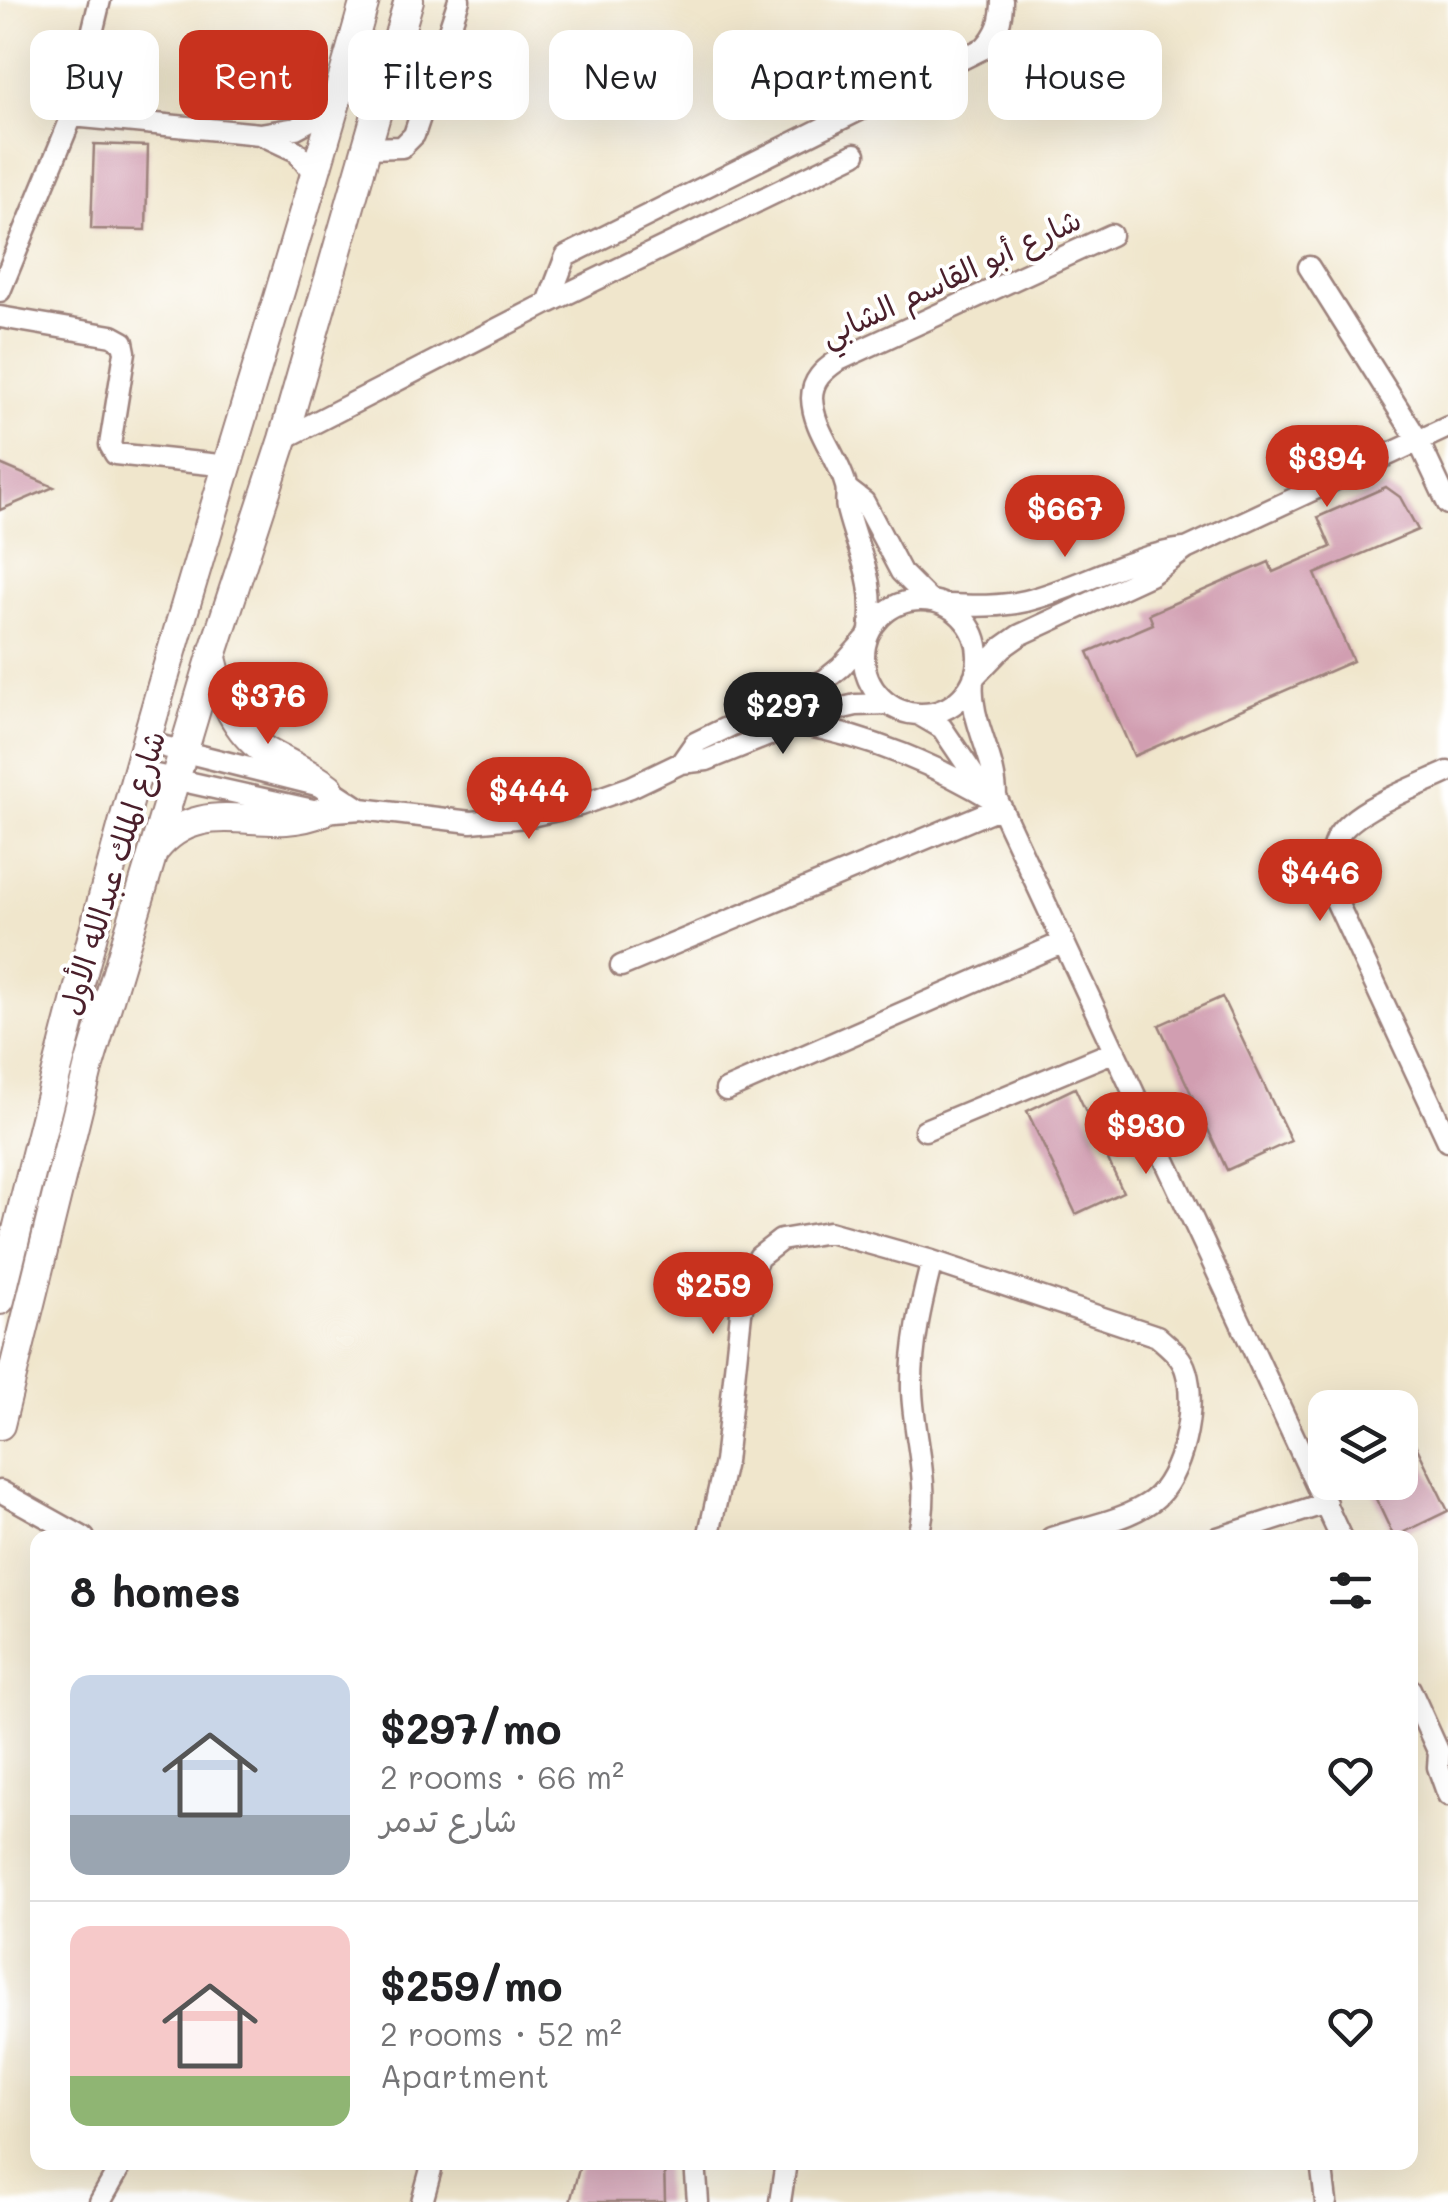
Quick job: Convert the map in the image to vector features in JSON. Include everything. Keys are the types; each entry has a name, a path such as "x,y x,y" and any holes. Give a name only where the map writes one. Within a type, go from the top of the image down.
{"main road":[{"name":"شارع الملك عبدالله الأول","path":"0,1300 58,1059 145,742 316,176 365,0"},
{"name":"شارع الملك عبدالله الأول","path":"0,1425 88,1069 212,656 284,438 410,0"},
{"path":"154,852 183,826 207,818 299,820 326,800 251,739 230,709 212,656"}],"street":[{"path":"93,30 100,0"},
{"path":"367,148 402,147 414,135 459,0"},
{"path":"548,304 566,256 984,48 995,36 1002,18 1002,0"},
{"path":"114,120 260,134 296,128 338,98"},
{"path":"0,291 70,120"},
{"path":"260,134 296,151 316,176"},
{"path":"284,438 855,154"},
{"name":"شارع أبو القاسم الشابي","path":"869,633 871,585 847,509 847,489 816,416 814,384 824,370 1111,235"},
{"path":"1308,266 1418,440 1448,504"},
{"path":"0,316 112,336 124,342 110,445 115,454 228,466"},
{"path":"918,714 950,706 995,654 1020,636 1150,575 1186,549 1448,426"},
{"name":"شارع أبو القاسم الشابي","path":"847,489 864,502 900,572 937,603"},
{"path":"681,763 694,743 825,680 841,667 880,616 895,606 912,601 986,606 1028,600 1148,557 1186,549"},
{"path":"937,603 959,614 970,627 978,660 973,679 974,712 992,757 999,802 1337,1530"},
{"path":"869,633 864,662 867,678 888,704"},
{"path":"138,770 180,766 362,809 471,822 526,817 580,805 632,788 681,763 706,760 841,708 888,704 918,714 942,728 970,775 999,802"},
{"path":"797,724 902,752 999,802"},
{"path":"145,742 180,766"},
{"path":"1448,772 1354,818 1340,831 1330,865 1332,892 1448,1141"},
{"path":"621,966 999,802"},
{"path":"726,1090 1064,942"},
{"path":"925,1130 1115,1051"},
{"path":"710,1530 725,1462 741,1313 750,1276 759,1256 782,1240 829,1232 932,1260 1157,1336 1173,1350 1186,1367 1190,1394 1187,1436 1173,1472 1158,1497 1137,1511 1076,1530"},
{"path":"921,1530 926,1514 925,1490 915,1438 912,1365 916,1327 932,1260"},
{"path":"0,1491 70,1530"},
{"path":"1243,1530 1326,1504"},
{"path":"1418,1705 1444,1755 1438,1766 1448,1795"},
{"path":"100,2202 118,2170"},
{"path":"422,2202 425,2170"},
{"path":"696,2170 698,2202"},
{"path":"780,2202 785,2170"},
{"path":"1322,2170 1326,2202"}],"building":[{"path":"94,144 148,146 146,230 91,229"},
{"path":"0,464 54,487 0,510"},
{"path":"1386,487 1400,497 1418,530 1315,574 1353,661 1134,756 1088,652 1153,624 1149,614 1269,562 1273,572 1331,547 1318,517"},
{"path":"1222,997 1291,1141 1227,1170 1159,1025"},
{"path":"1075,1088 1123,1192 1076,1214 1027,1111"},
{"path":"1418,1450 1448,1511 1409,1530 1391,1530 1377,1500 1418,1500"},
{"path":"579,2170 664,2170 665,2202 570,2202"}]}
